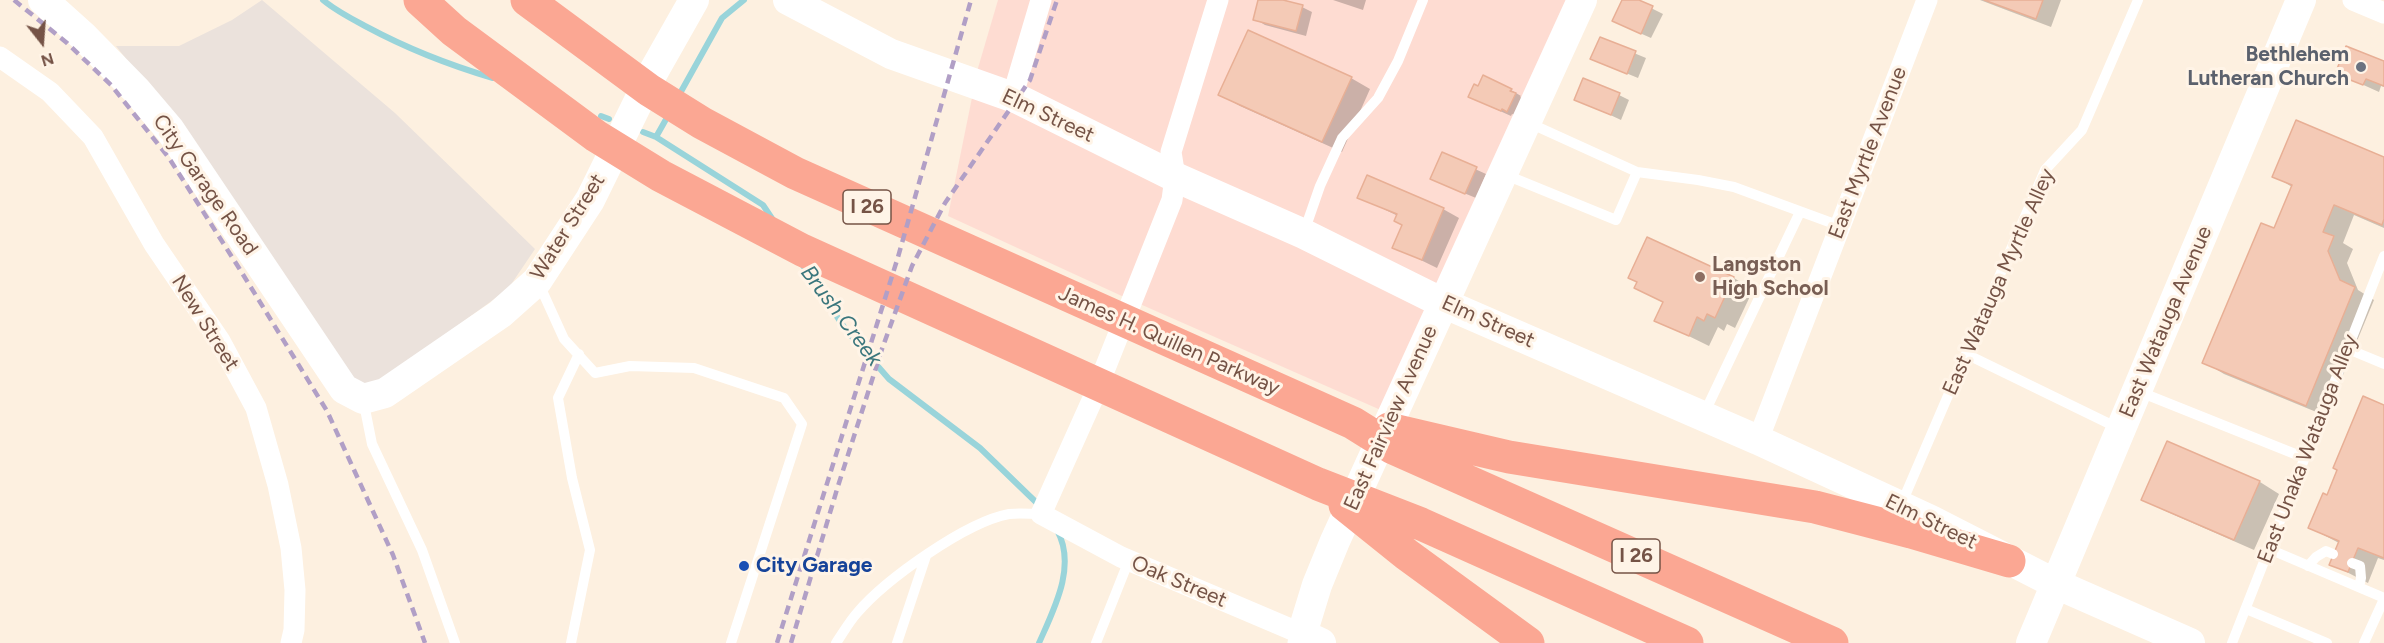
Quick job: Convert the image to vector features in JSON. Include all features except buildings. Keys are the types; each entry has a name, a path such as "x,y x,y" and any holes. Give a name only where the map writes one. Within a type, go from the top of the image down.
{"highway":[{"path":"420,0 454,31 596,136 662,176 802,250 1307,478 1421,524 1687,643"},
{"name":"James H. Quillen Parkway","path":"527,0 649,90 684,112 795,173 1339,417 1399,431 1445,457"},
{"path":"1445,457 1509,457 1815,507 2009,561"},
{"name":"I 26","path":"1445,457 1832,643"},
{"path":"1307,478 1528,643"}],"street":[{"name":"City Garage Road","path":"43,0 84,37 136,90 170,130 353,394"},
{"name":"Water Street","path":"353,394 385,393 500,314 537,281 590,200 651,76 694,0"},
{"path":"1012,98 1041,0"},
{"path":"1041,514 1130,308 1172,200 1175,177 1171,152 1218,0"},
{"name":"East Fairview Avenue","path":"1307,640 1317,585 1335,541 1582,0"},
{"name":"East Myrtle Avenue","path":"1758,440 1927,0"},
{"name":"East Watauga Avenue","path":"2031,643 2301,0"},
{"path":"2353,0 2384,13"},
{"name":"Elm Street","path":"794,4 891,54 1012,98 1175,177 1304,234 1443,303 1758,440 1900,506 2056,584 2190,643"},
{"name":"New Street","path":"0,57 50,92 93,137 154,244 220,341 255,408 278,485 291,548 295,590 295,639"},
{"name":"Oak Street","path":"1041,514 1129,560 1307,640"}],"lane":[{"path":"1304,234 1320,186 1342,138 1378,98 1398,61 1423,0"},
{"name":"East Watauga Myrtle Alley","path":"1900,506 2045,170 2082,130 2138,0"},
{"path":"1526,122 1637,172 1734,187 1840,226"},
{"path":"1503,173 1616,220 1637,172"},
{"path":"1703,416 1800,212"},
{"name":"East Unaka Watauga Alley","path":"2232,643 2384,256"},
{"path":"537,281 564,339 595,373 630,366 694,368 784,398 802,424 731,643"},
{"path":"2348,349 2384,364"},
{"path":"571,643 590,550 572,478 558,398 579,354"},
{"path":"1966,354 2121,430"},
{"path":"2137,390 2305,458"},
{"name":"City Garage Road","path":"353,394 372,444 422,550 455,643"},
{"path":"837,643 856,613 887,582 926,556 982,522 1011,514 1041,514"},
{"path":"2269,549 2384,598 2364,643"},
{"path":"2308,566 2326,551 2333,554"},
{"path":"897,643 926,556"},
{"path":"1096,643 1129,560"},
{"path":"2352,563 2360,566 2359,587"},
{"path":"2246,609 2327,643"}],"shaded area":[{"path":"262,0 395,113 535,249 508,289 391,374 367,385 344,374 199,153 116,46 179,46 232,20"},
{"path":"998,0 1568,0 1383,411 1124,297 948,216 978,68"}],"waterway":[{"path":"323,0 350,18 413,49 493,78"},
{"name":"Brush Creek","path":"678,97 722,18 744,0"},
{"name":"Brush Creek","path":"656,137 669,114"},
{"path":"601,116 609,119"},
{"name":"Brush Creek","path":"643,132 656,137 763,205 773,220"},
{"name":"Brush Creek","path":"802,264 846,330 889,379 980,448 1041,507"},
{"name":"Brush Creek","path":"1039,643 1057,602 1064,573 1063,544 1057,530"}],"railway":[{"path":"14,0 67,43 111,85 169,158 327,411 393,555 425,643"},
{"path":"777,643 898,257 971,0"},
{"path":"791,643 838,486 882,349 912,266 945,203 1030,80 1057,0"}],"place":[{"name":"Bethlehem Lutheran Church","path":"2361,67"},
{"name":"Langston High School","path":"1700,277"},
{"name":"City Garage","path":"744,566"}]}
